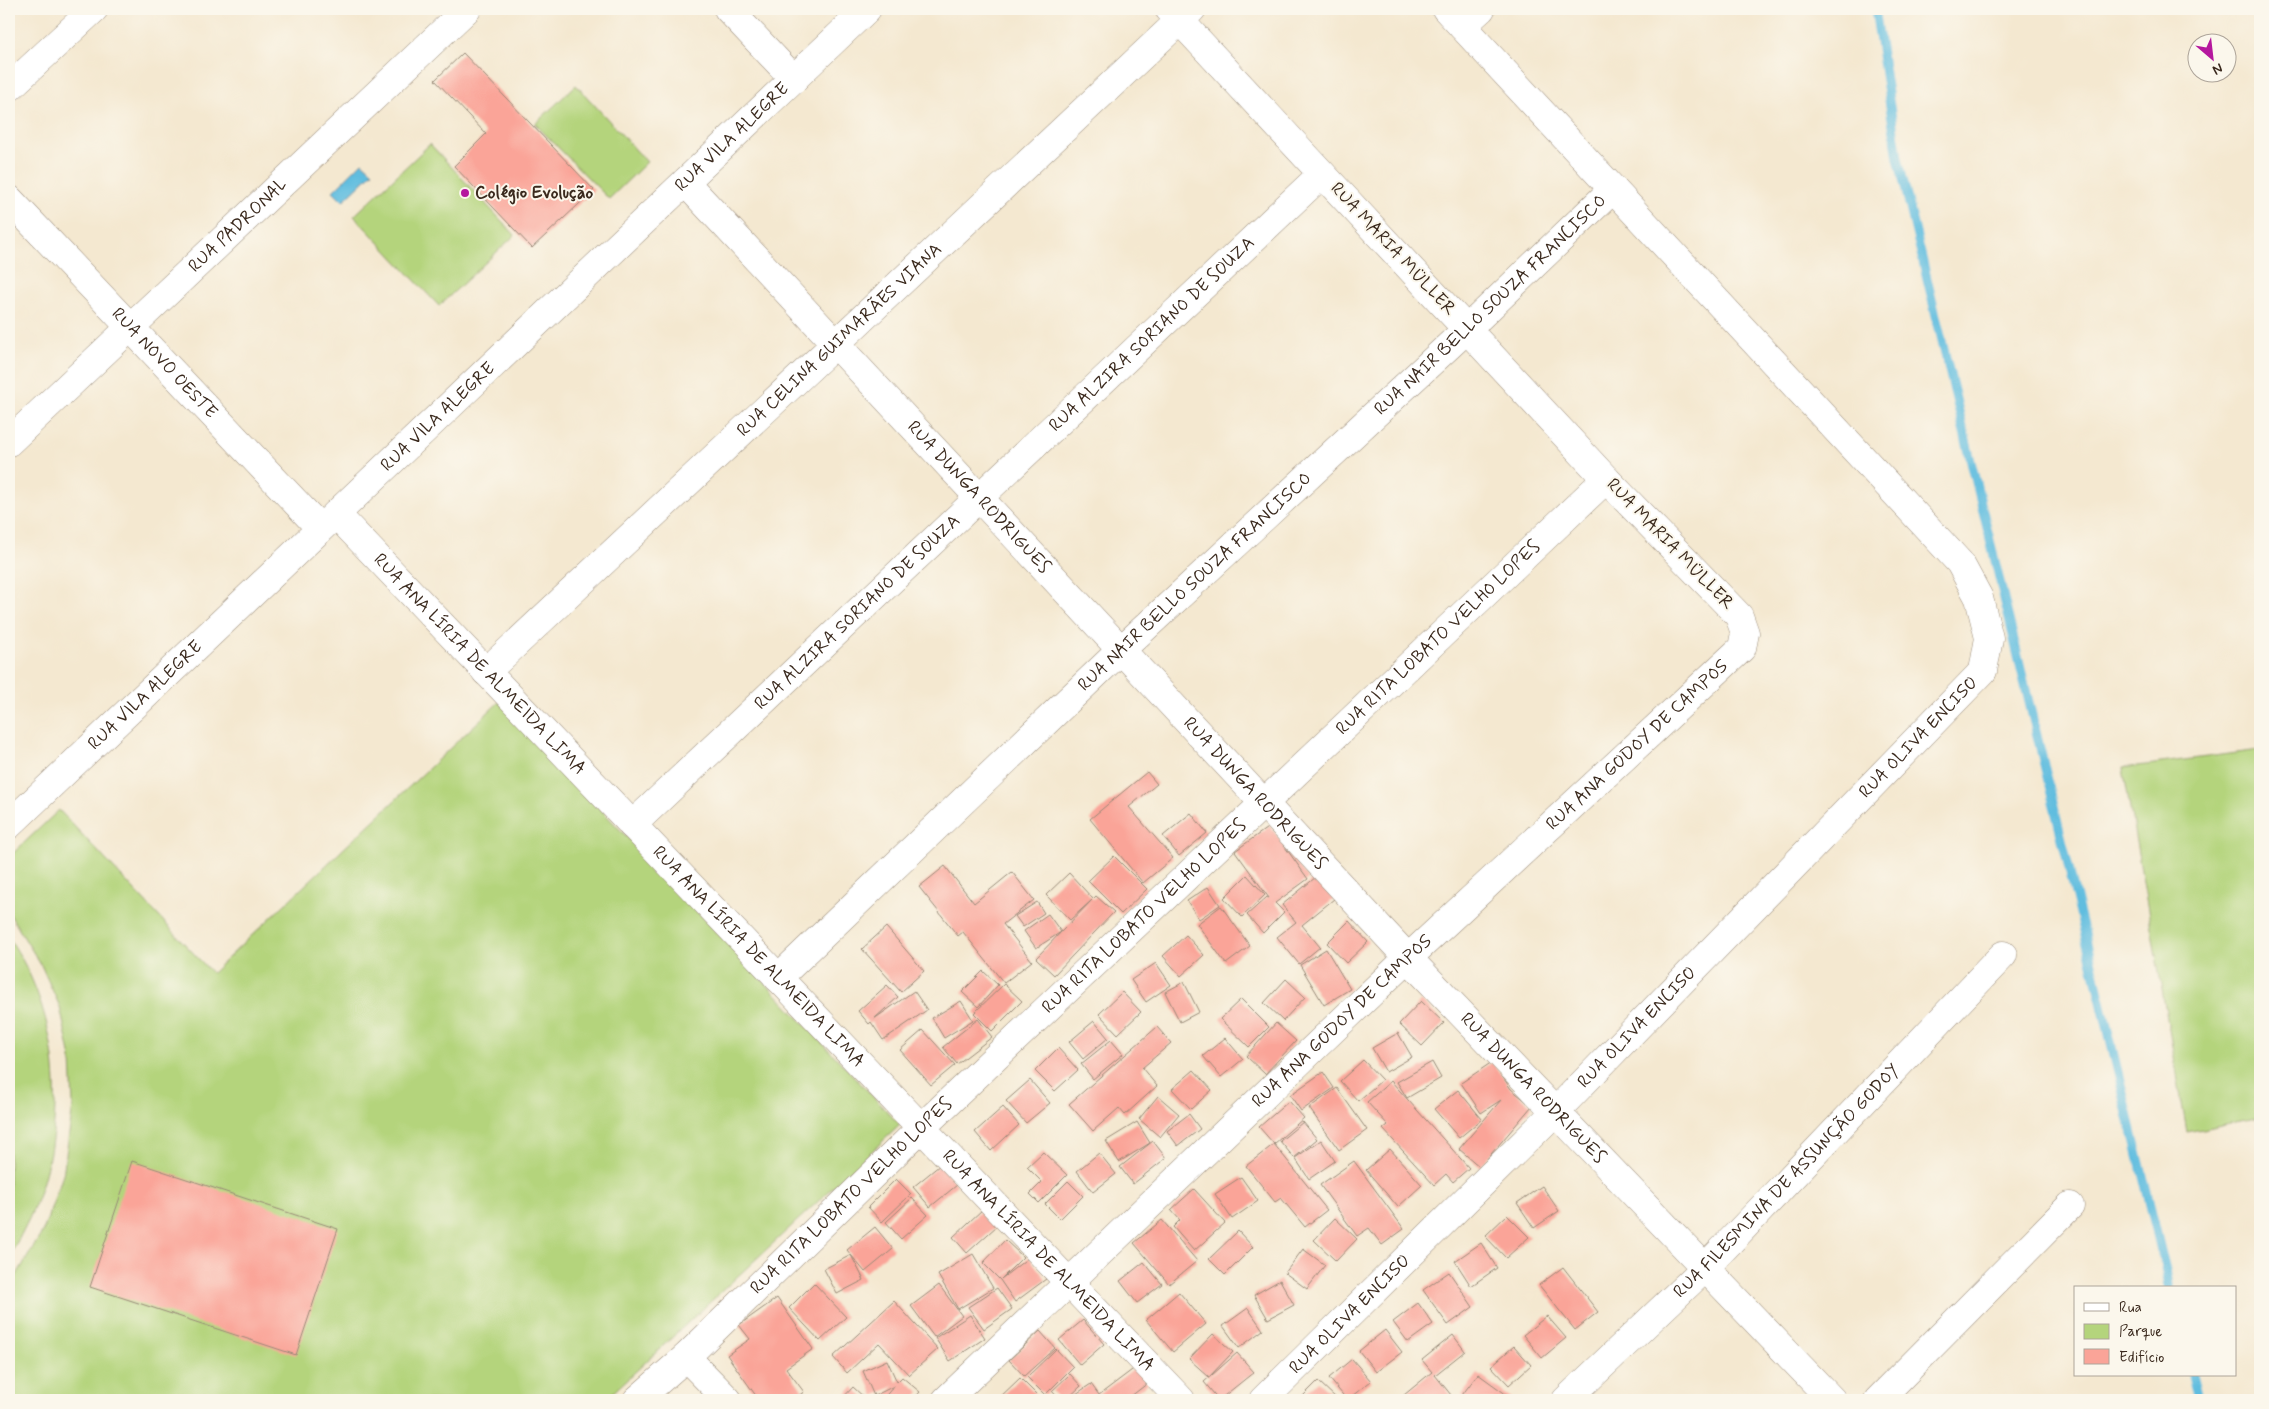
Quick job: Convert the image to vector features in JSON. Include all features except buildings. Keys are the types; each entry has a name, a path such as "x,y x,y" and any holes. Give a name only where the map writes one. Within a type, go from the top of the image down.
{"street":[{"path":"9,88 94,9"},
{"name":"RUA PADRONAL","path":"9,442 129,326 467,9"},
{"path":"728,9 794,79"},
{"name":"RUA VILA ALEGRE","path":"9,825 867,9"},
{"name":"RUA MARIA MÜLLER","path":"1181,13 1322,174 1606,479 1739,616 1745,633 1742,648"},
{"name":"RUA CELINA GUIMARÃES VIANA","path":"486,672 1181,13"},
{"path":"1463,15 1613,189"},
{"name":"RUA ALZIRA SORIANO DE SOUZA","path":"632,825 1322,174"},
{"name":"RUA DUNGA RODRIGUES","path":"685,182 1408,958 1832,1400"},
{"name":"RUA NAIR BELLO SOUZA FRANCISCO","path":"778,978 1121,650 1467,329 1613,189"},
{"name":"RUA OLIVA ENCISO","path":"1263,1400 1555,1112 1983,671 1989,638 1979,598 1960,563 1613,189"},
{"name":"RUA NOVO OESTE","path":"9,199 129,326 328,521"},
{"name":"RUA RITA LOBATO VELHO LOPES","path":"638,1400 686,1357 921,1128 1606,479"},
{"name":"RUA ANA LÍRIA DE ALMEIDA LIMA","path":"328,521 486,672 1180,1400"},
{"name":"RUA ANA GODOY DE CAMPOS","path":"946,1400 1408,958 1742,648"},
{"name":"RUA FILESMINA DE ASSUNÇÃO GODOY","path":"1566,1400 1705,1268 2003,955"},
{"path":"1878,1400 2070,1206"},
{"path":"686,1357 728,1400"}],"green space":[{"path":"576,85 647,162 609,199 535,124"},
{"path":"430,144 515,235 439,306 354,216"},
{"path":"499,702 900,1125 605,1400 9,1400 9,1288 43,1231 63,1175 73,1106 71,1058 60,1007 41,965 9,913 9,857 59,810 212,973"},
{"path":"2260,750 2260,1117 2187,1132 2123,768"},
{"path":"9,938 26,966 48,1027 53,1059 55,1092 54,1124 49,1157 41,1188 31,1215 9,1257"}],"water":[{"path":"362,162 373,172 343,201 333,191"}],"waterway":[{"path":"1875,9 1898,158 2170,1286"},
{"path":"2192,1376 2198,1400"}],"place":[{"name":"Colégio Evolução","path":"465,193"}]}
